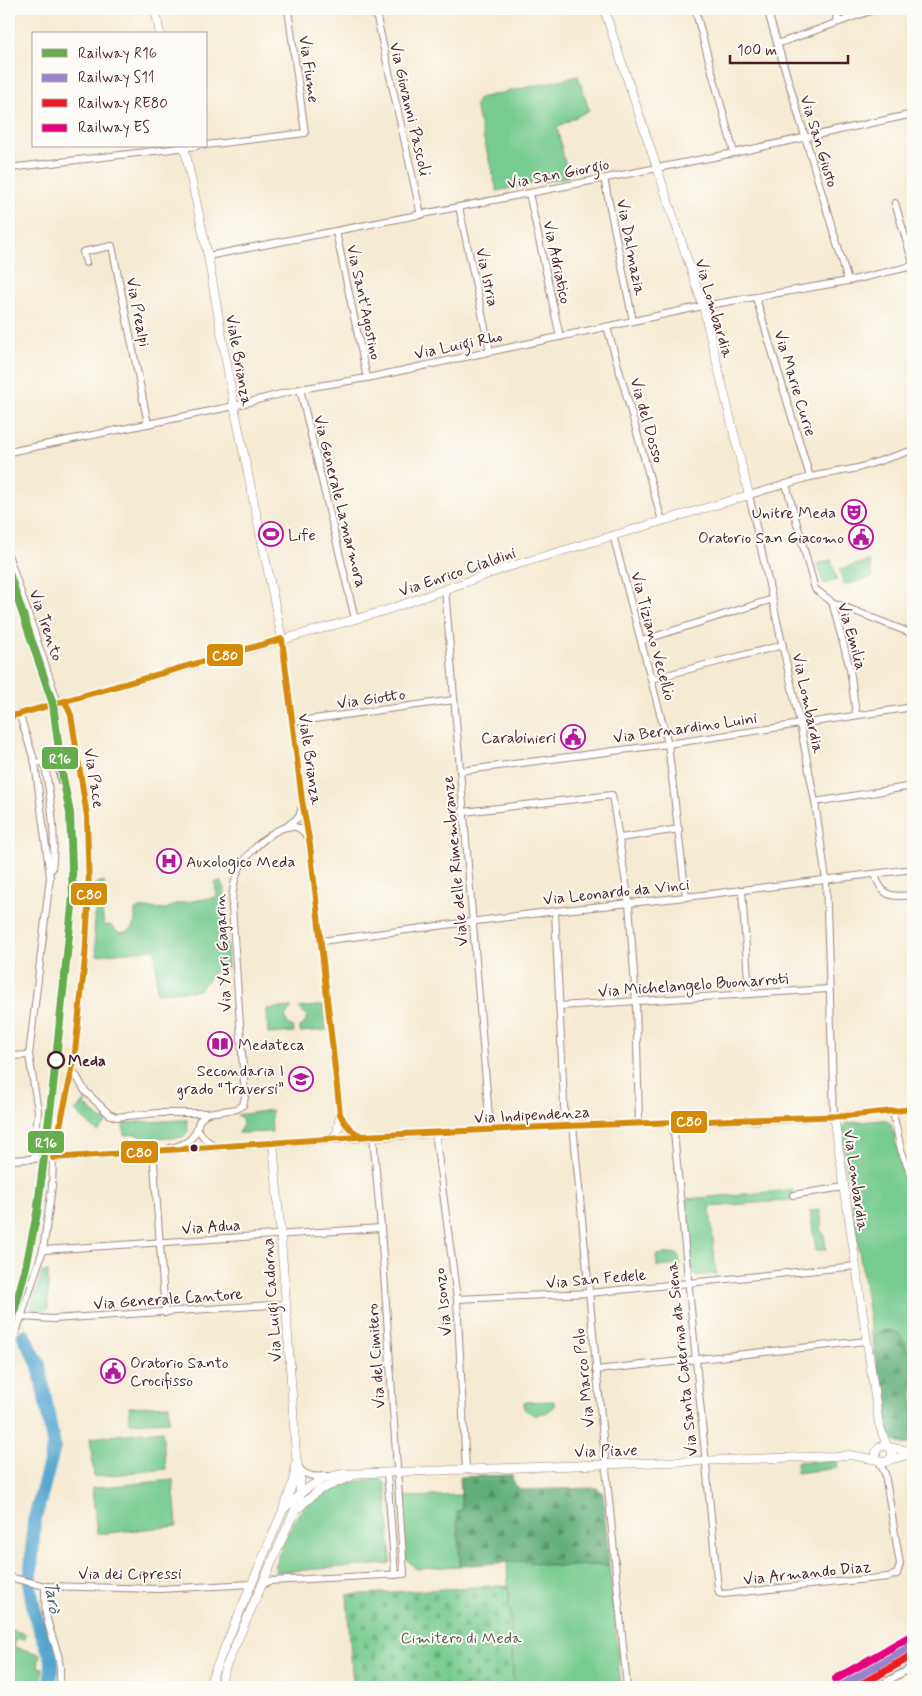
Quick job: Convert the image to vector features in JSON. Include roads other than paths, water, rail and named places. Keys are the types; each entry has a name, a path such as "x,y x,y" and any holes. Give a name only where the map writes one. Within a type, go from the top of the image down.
{"street":[{"path":"155,9 160,32"},
{"name":"Via Fiume","path":"208,145 305,133 288,9"},
{"name":"Via Giovanni Pascoli","path":"375,9 421,215"},
{"name":"Via Lombardia","path":"604,9 703,306 773,599 815,802 826,880 828,989 834,1116 879,1424 877,1449"},
{"path":"695,9 734,153"},
{"name":"Via San Giusto","path":"767,9 848,281"},
{"path":"834,9 838,22"},
{"path":"777,44 876,9"},
{"name":"Via San Giorgio","path":"208,256 734,153 913,114"},
{"path":"9,168 176,148"},
{"name":"Viale Brianza","path":"184,148 208,256 234,406 282,639 302,800 310,846 340,1114 339,1129 331,1139"},
{"name":"Via Dalmazia","path":"604,178 633,321"},
{"name":"Via Adriatico","path":"529,193 560,337"},
{"path":"895,203 913,265"},
{"name":"Via Istria","path":"459,207 490,352"},
{"name":"Via Sant'Agostino","path":"336,232 366,378"},
{"name":"Via Prealpi","path":"86,263 83,252 112,246 148,424"},
{"name":"Via Luigi Rho","path":"9,452 234,406 300,389 366,378 703,306 848,281 913,265"},
{"name":"Via Marie Curie","path":"756,298 810,477"},
{"name":"Via del Dosso","path":"607,326 662,521"},
{"name":"Via Generale Lamarmora","path":"300,389 355,619"},
{"name":"Via Enrico Cialdini","path":"9,717 384,611 505,568 613,535 810,477 858,468 913,450"},
{"name":"Via Emilia","path":"786,484 816,589 832,602 850,668 856,714"},
{"name":"Via Tiziano Vecellio","path":"613,535 668,744 686,897"},
{"name":"Via Trento","path":"9,556 61,702"},
{"name":"Viale delle Rimembranze","path":"445,590 490,1130"},
{"path":"641,641 773,599"},
{"path":"832,602 913,634"},
{"path":"651,679 783,645"},
{"name":"Via Giotto","path":"292,722 454,700"},
{"name":"Via Pace","path":"53,1158 73,1070 85,959 89,892 87,816 71,715 61,702"},
{"name":"Via Bernardino Luini","path":"460,771 668,744 856,714 913,707"},
{"path":"20,714 38,762 50,877"},
{"path":"34,1159 38,1111 29,1055 54,853 45,764 38,762"},
{"path":"815,802 913,786"},
{"path":"463,812 612,796 629,903 636,1002 639,1123"},
{"path":"285,828 299,817 302,800"},
{"path":"285,828 301,829 310,846"},
{"name":"Via Yuri Gagarin","path":"207,1113 237,1109 243,1105 245,1099 232,907 233,889 239,869 250,853 267,837 285,828"},
{"path":"620,838 679,829"},
{"name":"Via Leonardo da Vinci","path":"321,940 913,869"},
{"path":"875,874 880,886 889,895 913,895"},
{"path":"742,890 749,994"},
{"name":"Via Marco Polo","path":"555,911 559,1006 569,1125 589,1293 627,1687"},
{"name":"Via Michelangelo Buonarroti","path":"559,1006 828,989"},
{"path":"9,1056 29,1055"},
{"path":"73,1070 84,1091 112,1115 207,1113"},
{"name":"Via Indipendenza","path":"9,1160 153,1152 362,1136 569,1125 834,1116 913,1110"},
{"path":"893,1112 901,1150 913,1179"},
{"name":"Via Indipendenza","path":"153,1152 169,1149 189,1141 194,1137 199,1121 207,1113"},
{"path":"340,1114 352,1132 362,1136"},
{"name":"Via Santa Caterina da Siena","path":"673,1122 694,1360 719,1593"},
{"path":"197,1128 205,1139 216,1147"},
{"name":"Via Isonzo","path":"435,1132 457,1299 466,1470"},
{"name":"Via del Cimitero","path":"373,1136 404,1574 395,1574"},
{"name":"Via Luigi Cadorna","path":"220,1687 224,1671 299,1501 300,1493 273,1142"},
{"path":"153,1152 165,1313"},
{"path":"9,1354 43,1250 52,1187 53,1158"},
{"path":"793,1195 844,1188"},
{"name":"Via Adua","path":"43,1250 381,1228"},
{"name":"Via San Fedele","path":"457,1299 589,1293 856,1266"},
{"name":"Via Generale Cantore","path":"20,1317 53,1319 286,1304"},
{"path":"596,1370 867,1341"},
{"name":"Via Lombardia","path":"879,1424 888,1447"},
{"path":"885,1474 875,1454 877,1449 883,1445 913,1453"},
{"path":"885,1474 892,1453 888,1447"},
{"name":"Via Piave","path":"297,1460 302,1471 310,1476 330,1476 342,1474 850,1455 877,1449"},
{"path":"879,1460 884,1462 913,1453"},
{"name":"Via Piave","path":"850,1455 879,1460"},
{"name":"Via Luigi Cadorna","path":"208,1687 283,1510 294,1480 297,1460"},
{"path":"260,1587 269,1581 395,1574 388,1473"},
{"name":"Via Piave","path":"292,1515 319,1490 346,1478 364,1474"},
{"name":"Via Armando Diaz","path":"719,1593 888,1577 897,1574 900,1564 885,1474"},
{"name":"Via Piave","path":"300,1493 316,1482 330,1476"},
{"name":"Via Luigi Cadorna","path":"283,1510 300,1493"},
{"name":"Via dei Cipressi","path":"9,1577 44,1586 159,1589 252,1584"},
{"path":"44,1586 46,1614 61,1665 60,1679"},
{"path":"880,1686 913,1667"}],"waterway":[{"name":"Tarò","path":"24,1336 39,1365 54,1447 34,1522 30,1587 35,1616 52,1659 49,1687"}],"railway":[{"path":"54,752 60,783"}],"rail line":[{"name":"R16","path":"9,573 53,704 62,773 70,813 73,897 53,1087 37,1213 26,1267 9,1331"},
{"name":"ES","path":"836,1679 909,1637"},
{"name":"S11","path":"840,1687 913,1645"},
{"name":"RE80","path":"857,1687 913,1655"}],"place":[{"name":"Unitre Meda","path":"854,512"},
{"name":"Life","path":"271,534"},
{"name":"Oratorio San Giacomo","path":"861,537"},
{"name":"Carabinieri","path":"573,737"},
{"name":"Auxologico Meda","path":"169,861"},
{"name":"Medateca","path":"220,1044"},
{"name":"Meda","path":"56,1060"},
{"name":"Secondaria I grado “Traversi”","path":"301,1079"},
{"name":"Oratorio Santo Crocifisso","path":"113,1371"}],"park label":[{"name":"Cimitero di Meda","path":"461,1637"}]}
